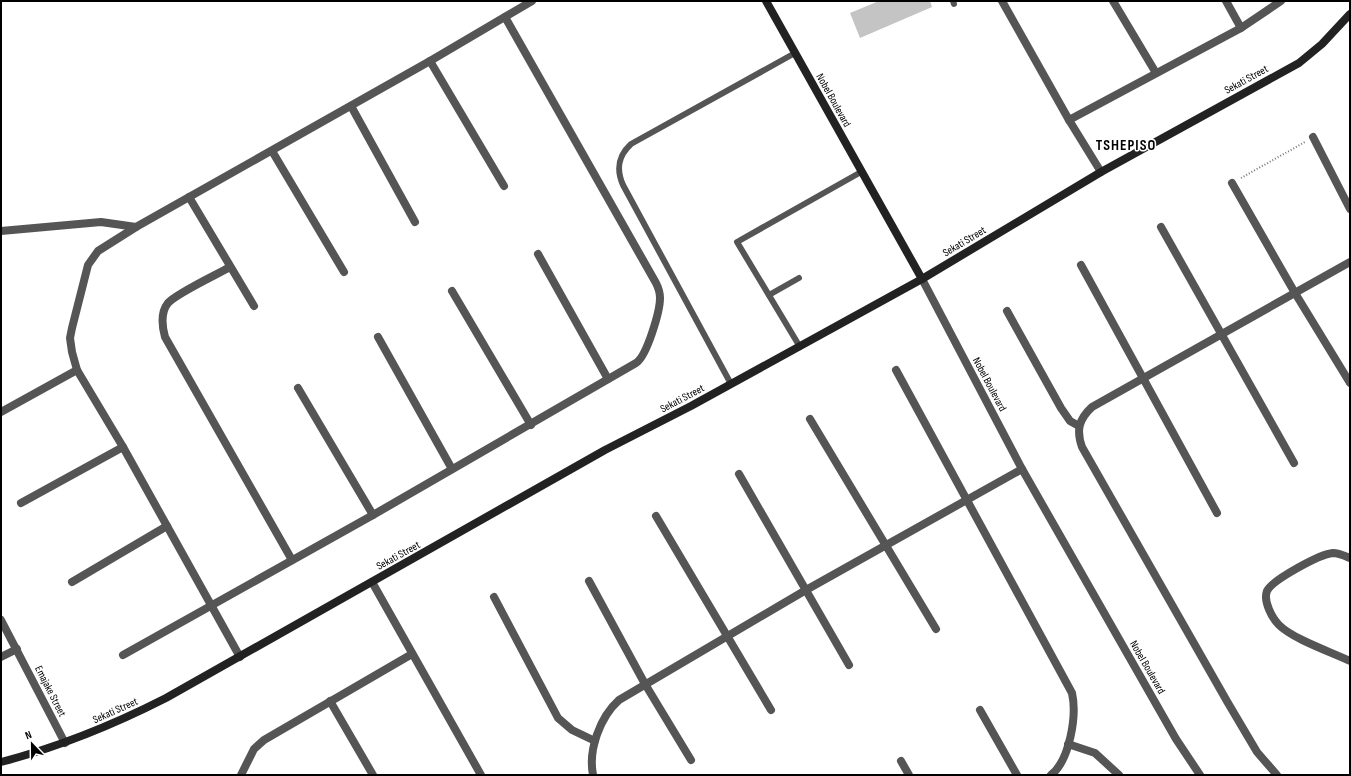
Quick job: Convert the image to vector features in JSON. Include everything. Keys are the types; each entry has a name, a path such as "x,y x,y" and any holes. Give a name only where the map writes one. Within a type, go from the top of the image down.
{"street":[{"path":"240,657 123,447 77,370 70,338 88,265 98,250 136,227 430,61 532,1"},
{"name":"Nobel Boulevard","path":"766,1 922,279 1022,469 1176,739 1200,775"},
{"path":"1002,1 1069,120 1101,172"},
{"path":"1112,1 1156,73"},
{"path":"1226,1 1241,28"},
{"path":"1069,120 1241,28 1281,1"},
{"name":"Sekati Street","path":"1,762 65,743 131,716 240,657 605,450 800,347 922,279 1101,172 1299,63 1317,49 1350,14"},
{"path":"123,655 531,425 636,363 644,355 659,308 660,298 656,282 505,17"},
{"path":"430,61 504,186"},
{"path":"351,106 415,222"},
{"path":"1313,137 1350,208"},
{"path":"272,151 344,272"},
{"path":"1232,183 1350,383"},
{"path":"189,197 254,306"},
{"path":"1,231 101,222 136,227"},
{"path":"1161,227 1294,463"},
{"path":"538,254 608,379"},
{"path":"1277,775 1257,752 1228,703 1082,447 1078,433 1082,417 1092,407 1350,262"},
{"path":"1081,265 1217,513"},
{"path":"230,267 167,304 162,318 165,337 292,560"},
{"path":"452,291 531,425"},
{"path":"1007,311 1061,408 1070,421 1079,426"},
{"path":"378,337 452,469"},
{"path":"1,412 77,370"},
{"path":"896,370 1072,693 1074,716 1068,744 1061,762 1051,775"},
{"path":"298,388 373,515"},
{"path":"810,419 936,629"},
{"path":"21,504 123,447"},
{"path":"593,775 591,765 595,741 604,716 610,707 618,700 886,544 967,501 1022,469"},
{"path":"739,474 849,665"},
{"path":"656,516 771,710"},
{"path":"72,582 167,526"},
{"path":"1350,558 1334,553 1317,557 1271,585 1266,594 1269,608 1279,625 1290,633 1350,661"},
{"path":"589,581 645,684 691,760"},
{"path":"372,582 481,775"},
{"path":"494,597 558,718 572,730 595,741"},
{"name":"Emajake Street","path":"1,620 65,743"},
{"path":"1,657 17,649"},
{"path":"241,775 254,749 264,740 412,654"},
{"path":"330,701 373,775"},
{"path":"980,710 1017,775"},
{"path":"1068,744 1095,753 1119,775"},
{"path":"901,761 909,775"}],"lane":[{"path":"731,384 623,185 619,176 619,159 631,144 795,53"},
{"path":"800,347 737,242 861,172"},
{"path":"769,295 799,278"}],"path":[{"path":"1232,183 1313,137"}],"building":[{"path":"879,1 930,1 932,7 860,38 850,13"}],"district":[{"name":"TSHEPISO","path":"1126,145"}]}
